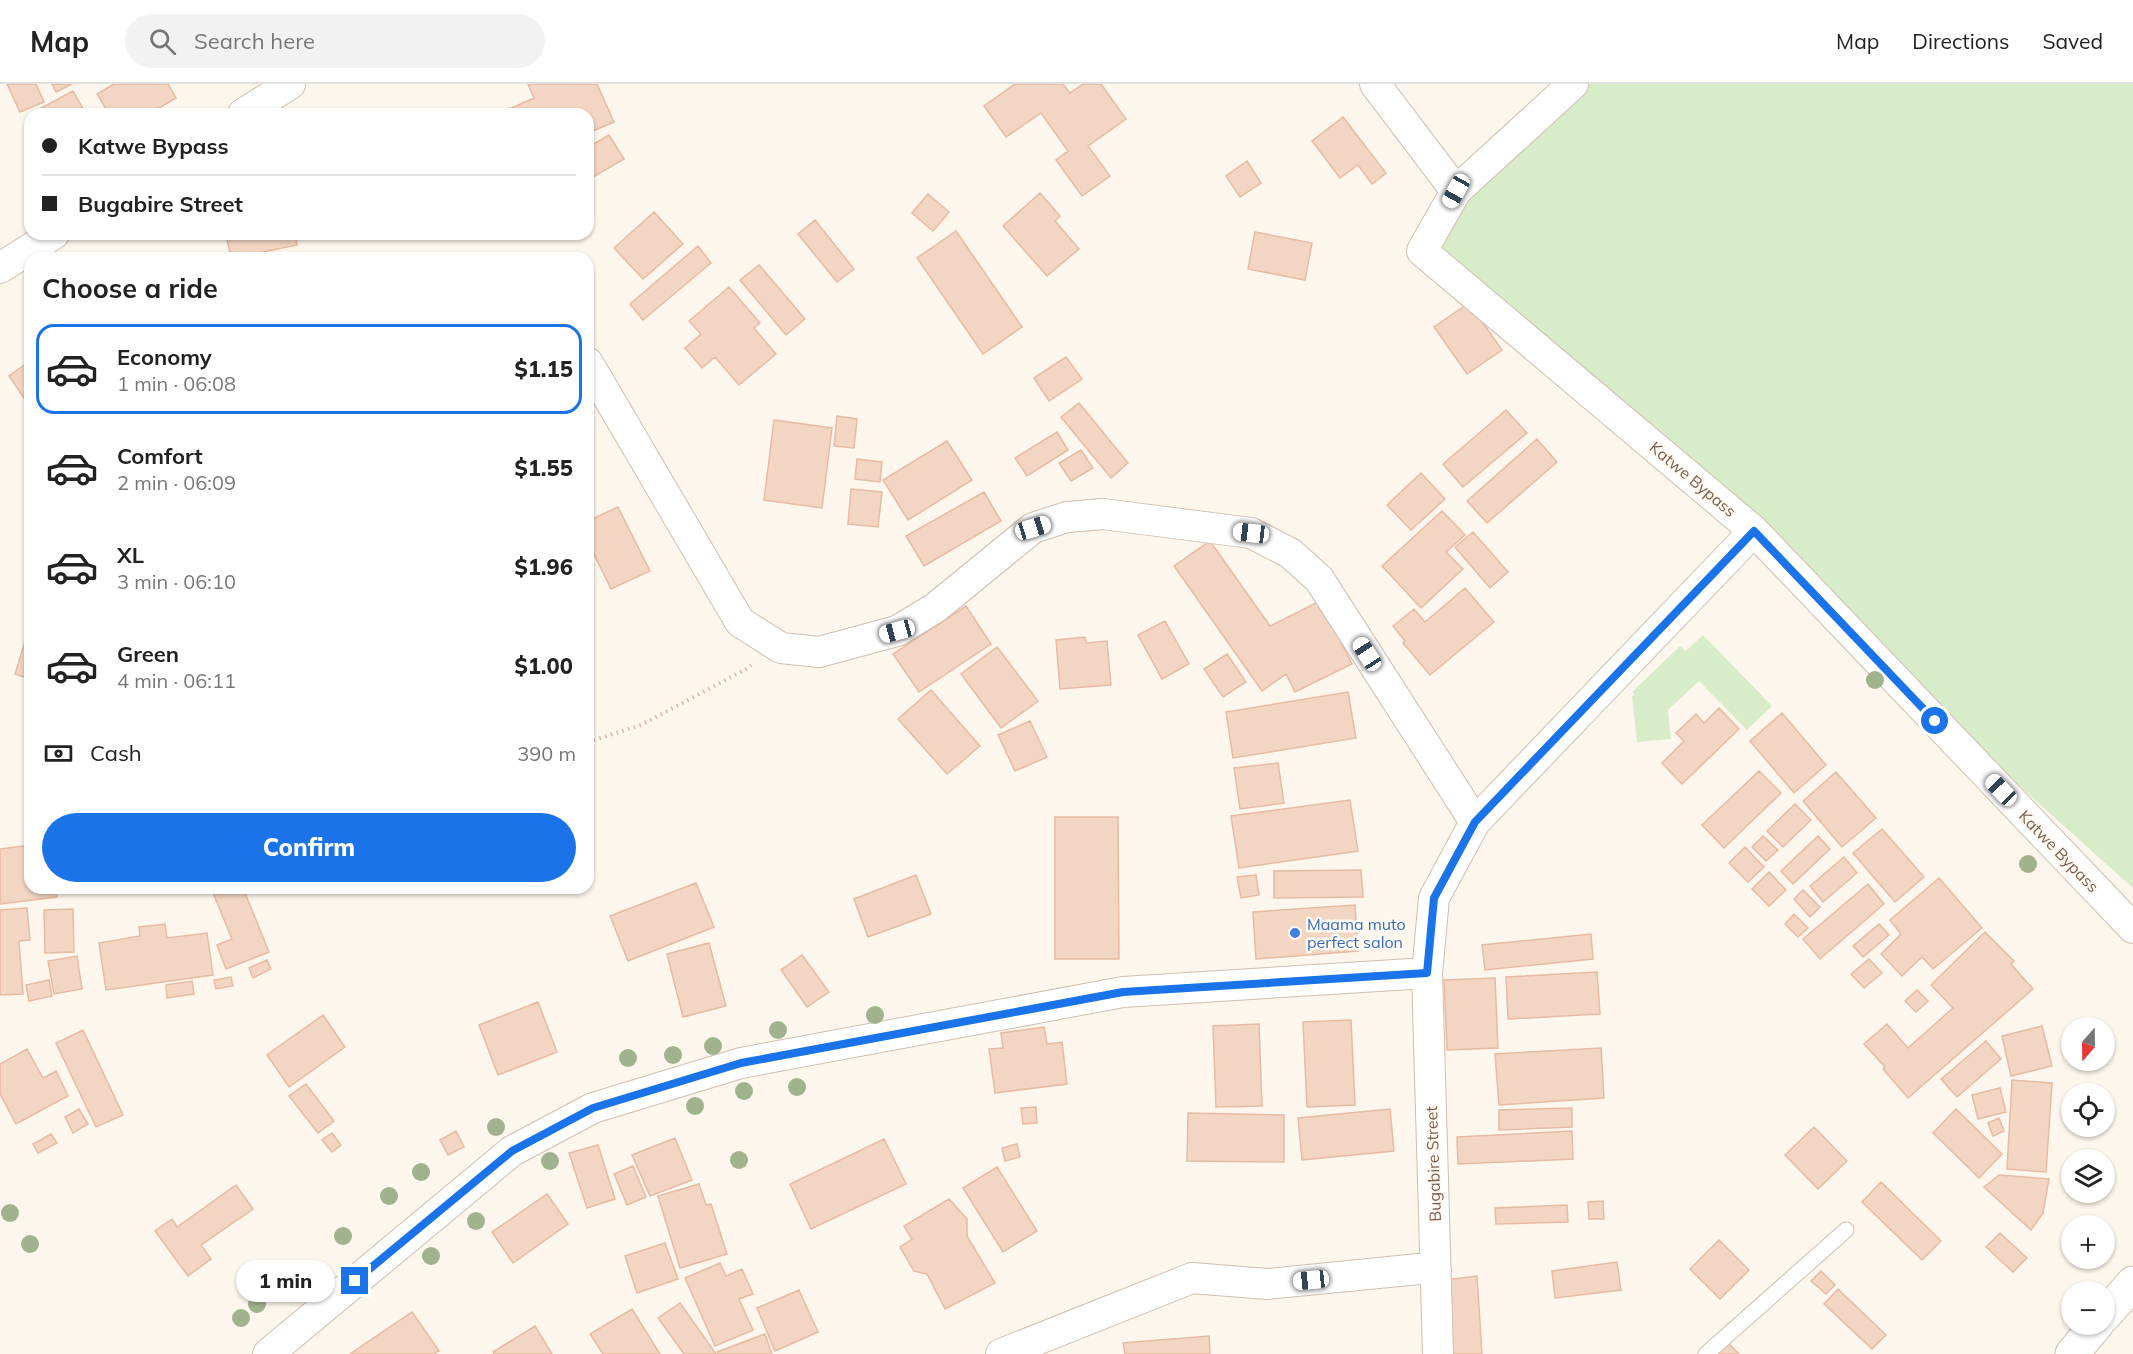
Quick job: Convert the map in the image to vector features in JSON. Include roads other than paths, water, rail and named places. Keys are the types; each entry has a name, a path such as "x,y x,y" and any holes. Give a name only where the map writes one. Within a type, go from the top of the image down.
{"street":[{"path":"252,108 290,84"},
{"path":"1375,84 1456,191 1573,84"},
{"name":"Katwe Bypass","path":"1456,191 1422,251 1754,531 2133,928"},
{"path":"25,252 44,240"},
{"path":"0,268 24,253"},
{"path":"594,373 740,622 781,648 819,652 897,631 935,608 1033,528 1067,518 1103,514 1251,533 1290,553 1319,579 1475,822"},
{"name":"Bugabire Street","path":"1438,1354 1427,973 1434,898 1475,822 1754,531"},
{"path":"268,1354 512,1151 593,1108 741,1063 1123,992 1427,973"},
{"path":"1001,1354 1192,1278 1267,1284 1419,1269 1436,1270"},
{"path":"2115,1303 2133,1283"},
{"path":"2072,1354 2088,1335"}],"lane":[{"path":"1706,1354 1846,1230"}],"place":[{"name":"Maama muto perfect salon","path":"1295,933"}]}
